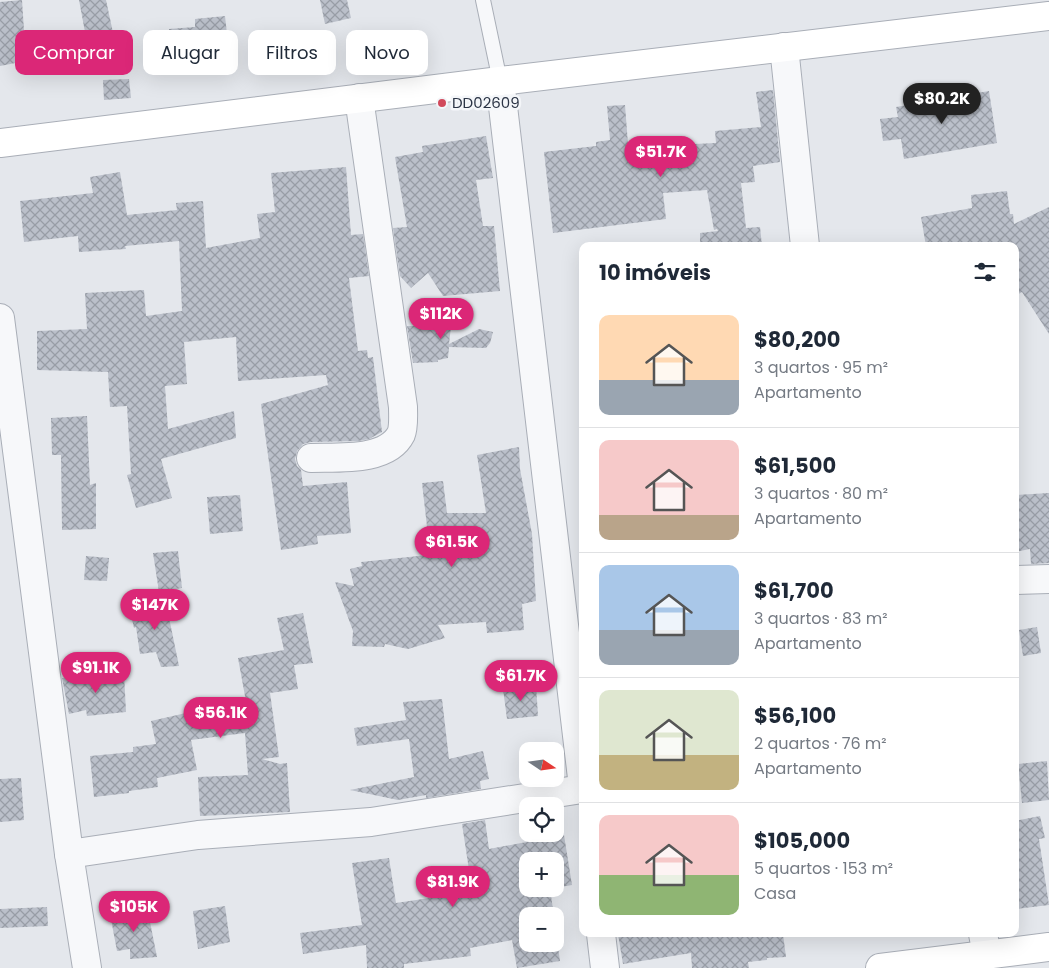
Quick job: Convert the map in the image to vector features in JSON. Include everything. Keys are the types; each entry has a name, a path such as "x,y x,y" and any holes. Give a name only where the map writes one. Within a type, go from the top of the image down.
{"main road":[{"path":"0,143 359,98 1049,16"},
{"path":"880,968 985,944 1049,947"}],"street":[{"path":"784,47 805,242"},
{"path":"500,81 574,640 579,726"},
{"path":"311,458 372,456 392,445 401,434 403,407 359,98"},
{"path":"0,318 69,854 87,968"},
{"path":"1019,580 1049,579"},
{"path":"69,854 198,835 372,822 579,790"},
{"path":"601,937 605,968"}],"lane":[{"path":"483,0 500,81"}],"building":[{"path":"22,0 24,30 15,30 15,63 0,66 0,2"},
{"path":"79,0 106,0 112,30 85,30"},
{"path":"320,0 347,0 351,18 325,24"},
{"path":"225,16 227,30 169,30 195,27 195,19"},
{"path":"129,79 131,98 104,100 103,80"},
{"path":"773,90 780,162 753,166 755,182 741,183 746,228 760,227 762,242 700,242 700,233 718,231 717,229 714,230 707,190 663,193 666,219 553,233 544,152 596,146 596,142 610,140 607,106 625,105 628,144 673,142 673,145 716,143 715,131 761,127 756,92"},
{"path":"989,91 997,143 904,159 901,139 883,141 880,119 898,117 896,107"},
{"path":"486,136 493,178 476,180 483,226 494,226 500,291 443,296 428,273 411,288 400,276 393,228 407,227 395,157 423,152 422,146"},
{"path":"346,167 351,235 363,234 369,276 349,278 358,351 367,350 368,358 373,357 382,432 369,439 358,441 311,442 303,444 297,451 295,459 297,466 301,470 303,486 347,482 351,533 317,536 318,544 281,550 261,404 328,385 326,375 238,381 236,337 184,342 187,384 165,386 168,429 234,411 236,438 161,459 172,498 136,508 127,475 131,474 127,406 110,407 108,372 37,370 37,331 87,329 85,293 144,290 146,316 182,311 179,241 125,246 126,249 79,252 78,236 24,242 20,201 93,193 90,177 120,172 127,215 177,210 176,203 203,201 206,248 260,238 257,214 275,212 271,173"},
{"path":"1007,191 1010,214 1013,214 1014,224 1049,207 1049,334 1022,292 1019,294 1019,242 925,242 921,217 972,208 971,195"},
{"path":"418,318 452,318 449,344 479,329 493,332 490,343 486,348 449,347 448,358 438,360 438,362 413,363 407,326 418,326"},
{"path":"87,416 90,485 96,483 96,529 62,530 61,455 52,455 51,418"},
{"path":"519,447 520,469 532,534 536,601 522,604 524,630 487,633 486,622 438,625 445,638 408,649 385,644 384,647 352,646 353,631 335,582 354,586 350,569 362,566 361,562 428,555 427,545 429,544 422,483 443,481 447,513 486,513 477,455"},
{"path":"1049,493 1049,563 1031,564 1030,549 1019,551 1019,495"},
{"path":"240,495 243,531 210,534 207,497"},
{"path":"178,551 182,588 159,592 153,553"},
{"path":"86,556 109,558 107,581 84,580"},
{"path":"165,598 179,666 161,667 156,652 140,654 136,627 134,628 129,605"},
{"path":"303,613 313,663 294,665 298,689 270,693 279,757 262,759 280,764 287,763 290,812 200,816 198,777 248,775 245,733 191,740 197,770 157,778 158,787 94,797 90,756 133,752 133,747 156,744 151,721 186,713 247,707 238,658 284,650 277,618"},
{"path":"1037,627 1041,653 1023,656 1019,630"},
{"path":"124,673 126,712 87,716 86,710 69,714 62,678"},
{"path":"536,685 538,716 507,719 503,689"},
{"path":"442,699 449,759 483,751 489,779 480,781 481,789 426,798 426,795 398,800 350,790 414,777 409,739 357,746 354,728 406,720 403,702"},
{"path":"1047,761 1049,800 1022,803 1019,764"},
{"path":"21,778 24,820 0,822 0,779"},
{"path":"1040,816 1045,838 1039,839 1049,905 1019,909 1019,820"},
{"path":"485,820 489,849 526,842 564,842 564,835 572,885 564,886 564,852 519,852 519,897 551,897 553,907 519,907 519,952 559,952 560,961 517,968 512,940 470,948 471,956 404,964 404,968 367,968 366,945 303,954 300,933 362,925 352,863 389,858 396,903 470,892 466,870 469,870 462,824"},
{"path":"225,906 230,942 198,949 193,911"},
{"path":"47,907 48,926 0,928 0,909"},
{"path":"147,907 157,957 130,959 130,949 117,951 110,914"},
{"path":"618,937 783,937 786,957 748,962 749,968 692,968 691,953 623,964"}],"place":[{"name":"DD02609","path":"442,103"}]}
